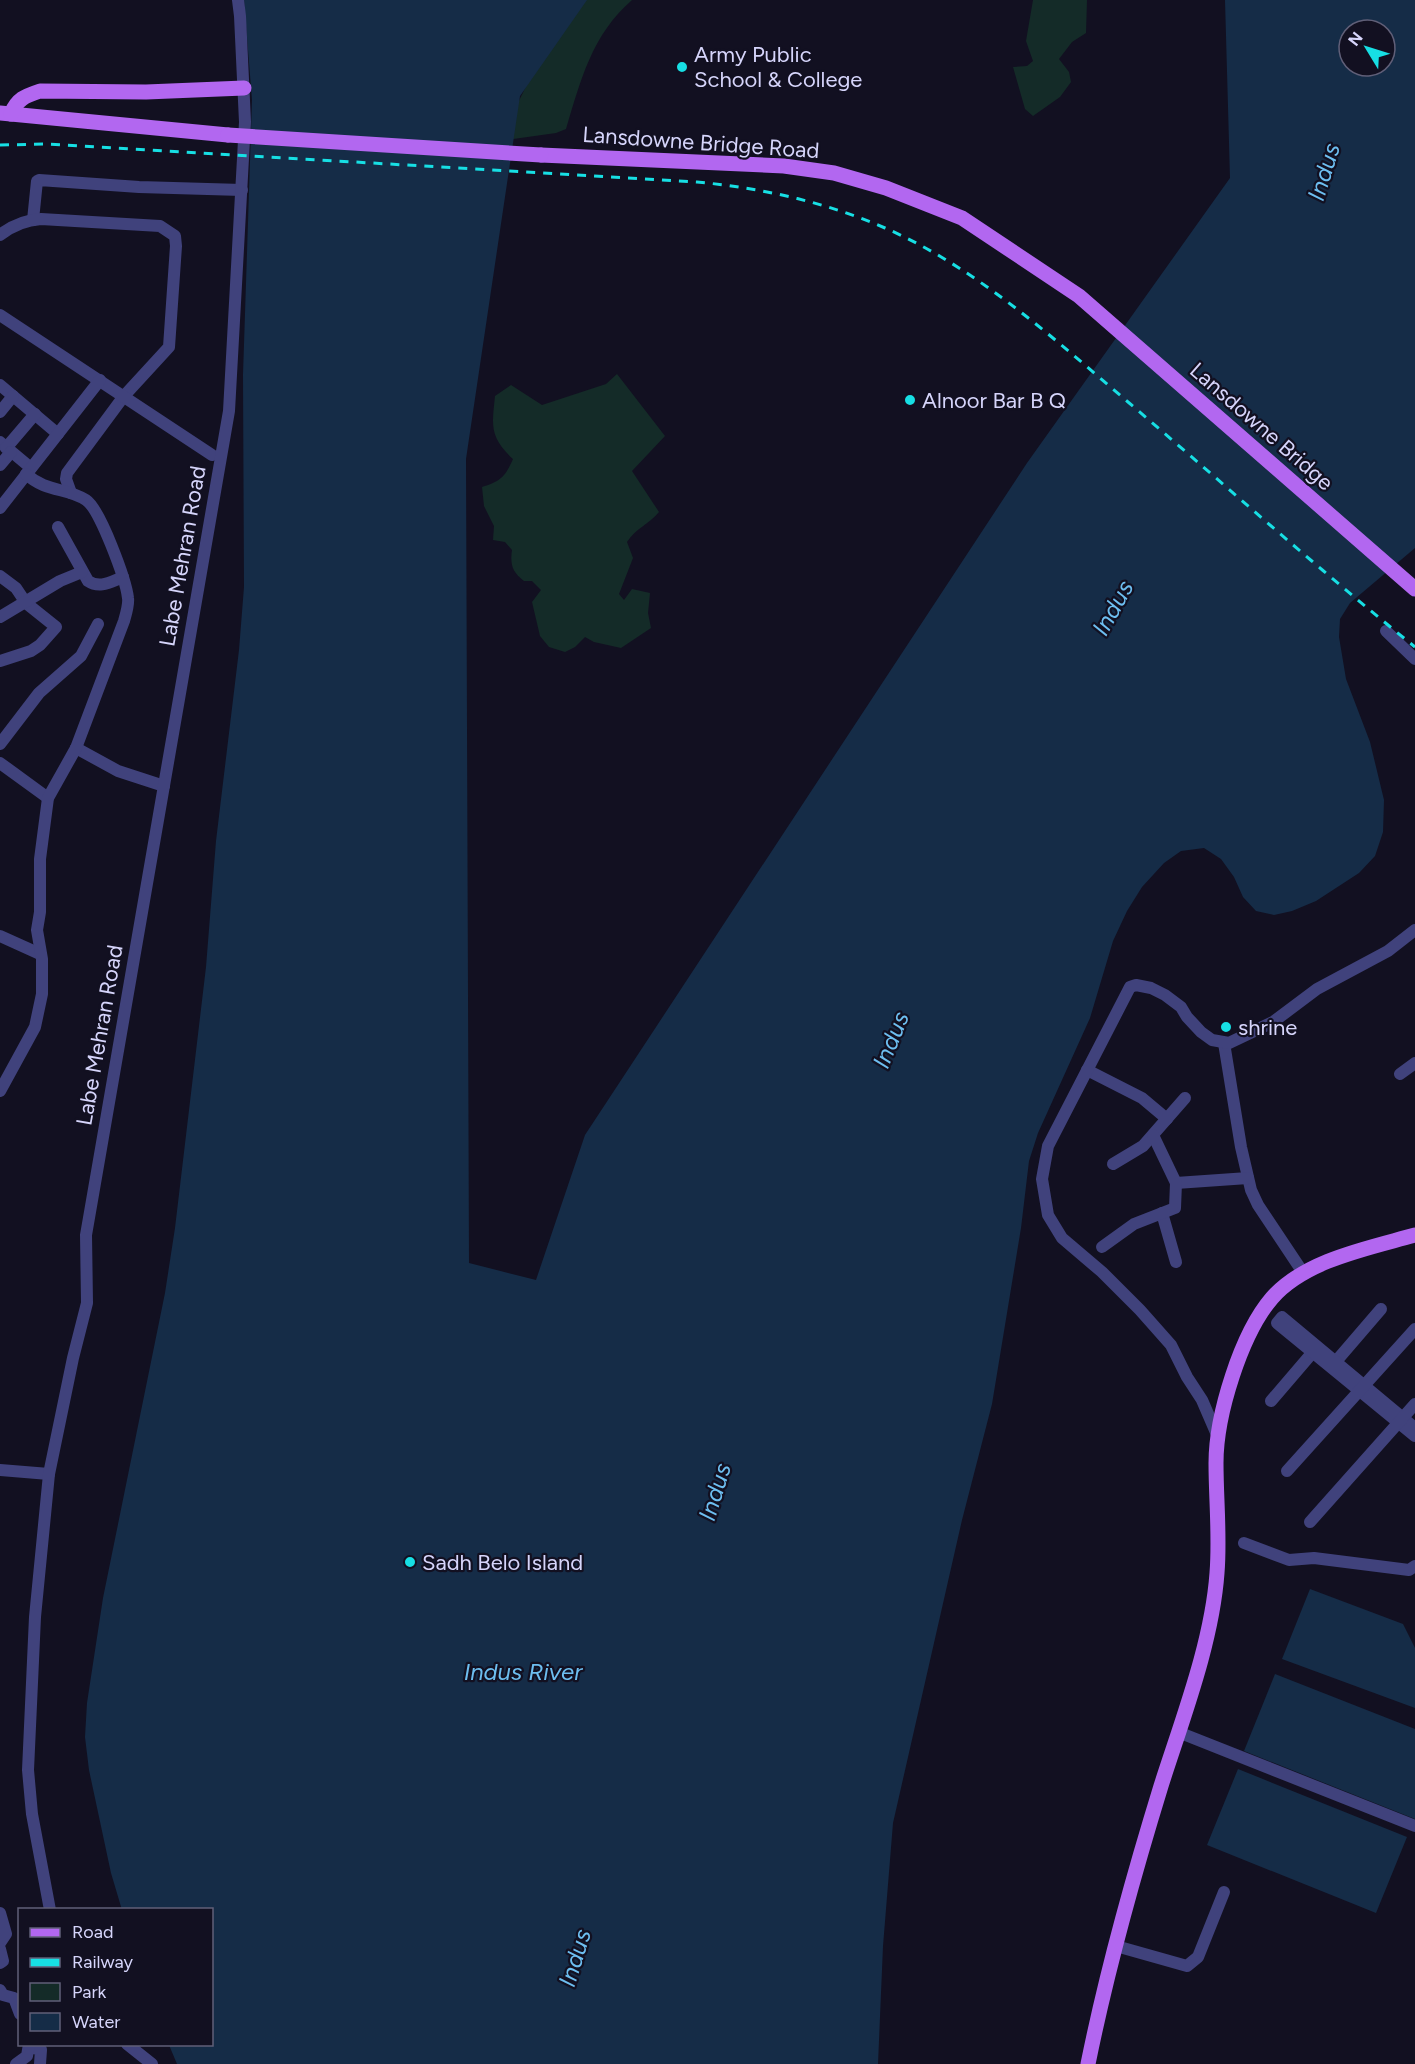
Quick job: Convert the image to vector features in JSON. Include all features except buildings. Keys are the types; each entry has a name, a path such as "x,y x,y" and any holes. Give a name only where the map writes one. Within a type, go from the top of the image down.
{"main road":[{"path":"5,113 24,96 40,91 146,92 244,88"},
{"name":"Lansdowne Bridge Road","path":"5,113 228,135 541,155 784,166 834,173 886,188 962,218 1079,297"},
{"name":"Lansdowne Bridge","path":"1079,297 1415,589"},
{"path":"1088,2064 1144,1841 1204,1649 1217,1576 1219,1521 1216,1462 1218,1438 1233,1371 1252,1328 1272,1298 1292,1280 1326,1262 1414,1236"}],"street":[{"name":"Labe Mehran Road","path":"50,1908 32,1814 28,1770 36,1617 49,1474 87,1303 86,1235 229,411 245,122 238,0"},
{"path":"33,220 37,181 39,180 139,187 242,190"},
{"path":"0,235 18,224 33,220 160,226 176,236 169,347 124,396 67,473 66,479 71,493"},
{"path":"0,315 212,455"},
{"path":"0,508 100,380"},
{"path":"0,385 58,434"},
{"path":"0,412 13,396"},
{"path":"0,465 6,447 35,414"},
{"path":"0,1091 35,1027 42,994 42,959 37,930 40,912 40,859 48,798 76,748 124,621 128,600 118,562 94,508 83,498 46,487 6,447"},
{"path":"58,528 88,581 94,585 102,585 123,577"},
{"path":"0,616 26,603 60,581 82,572"},
{"path":"0,576 16,588 26,603 56,627 40,645 31,651 0,661"},
{"path":"0,744 39,693 81,656 98,624"},
{"path":"1386,631 1415,660"},
{"path":"76,748 117,771 164,786"},
{"path":"0,763 48,798"},
{"path":"1218,1438 1202,1400 1171,1345 1102,1272 1062,1238 1048,1215 1042,1179 1048,1146 1130,987 1136,985 1151,988 1165,995 1181,1007 1201,1032 1212,1040 1229,1044 1273,1022 1317,988 1388,951 1415,930"},
{"path":"1,938 40,954"},
{"path":"1224,1043 1248,1178 1258,1204 1304,1274"},
{"path":"1400,1074 1415,1063"},
{"path":"1087,1070 1142,1098 1167,1119"},
{"path":"1113,1164 1136,1150 1153,1135 1185,1098"},
{"path":"1102,1247 1134,1224 1175,1208 1176,1183 1153,1135"},
{"path":"1176,1183 1248,1178"},
{"path":"1162,1213 1176,1262"},
{"path":"1333,1364 1381,1309"},
{"path":"1333,1364 1313,1352 1277,1323 1282,1317 1333,1364 1401,1420 1415,1436"},
{"path":"1287,1471 1415,1329"},
{"path":"1271,1401 1313,1352"},
{"path":"1310,1522 1415,1404"},
{"path":"1401,1420 1415,1428"},
{"path":"0,1470 49,1474"},
{"path":"1244,1543 1289,1560 1314,1558 1409,1570 1415,1566"},
{"path":"1178,1732 1415,1826"},
{"path":"1116,1946 1187,1966 1198,1957 1224,1892"},
{"path":"0,1913 6,1934 0,1943"},
{"path":"0,1949 3,1961 0,1963"},
{"path":"0,1990 3,1995 14,1998 18,2009"},
{"path":"16,2064 27,2056 29,2046 41,2050 40,2064"},
{"path":"129,2046 146,2062"}],"green space":[{"path":"569,0 632,0 618,14 597,43 583,75 566,129 556,133 499,141"},
{"path":"1033,0 1087,0 1086,33 1072,42 1059,59 1069,72 1071,82 1060,97 1033,116 1025,109 1013,67 1027,66 1033,61 1026,41"},
{"path":"617,374 665,436 632,471 659,512 627,542 633,558 619,594 624,600 632,589 650,593 648,613 651,628 621,648 594,642 585,637 575,647 565,652 549,647 540,636 532,602 541,590 532,581 524,581 514,571 511,559 512,550 505,542 493,540 494,526 484,506 482,487 502,478 513,459 500,444 494,430 495,396 511,385 542,405 606,384"}],"water":[{"name":"Indus River","path":"244,0 587,0 520,96 466,459 469,1263 536,1280 585,1135 1027,463 1230,178 1225,0 1415,0 1415,548 1350,603 1340,619 1339,637 1346,679 1370,742 1384,800 1383,832 1375,856 1359,873 1316,901 1292,911 1274,915 1256,911 1243,897 1234,877 1221,859 1204,848 1181,851 1164,863 1142,887 1127,911 1113,941 1090,1018 1038,1133 1029,1161 1021,1228 992,1404 962,1520 893,1823 883,1946 878,2064 177,2064 169,2046 213,2046 213,1908 121,1908 111,1873 89,1770 85,1737 87,1703 103,1598 165,1293 175,1228 206,967 216,841 239,650 244,587 243,375 252,100"},
{"path":"1310,1589 1403,1624 1415,1648 1415,1708 1282,1659"},
{"path":"1275,1674 1415,1729 1415,1819 1244,1751"},
{"path":"1238,1769 1407,1837 1376,1913 1207,1845"}],"railway":[{"path":"0,145 46,144 697,182 769,192 862,219 919,244 983,284 1013,306 1415,647"}],"place":[{"name":"Army Public School & College","path":"682,67"},
{"name":"Alnoor Bar B Q","path":"910,400"},
{"name":"shrine","path":"1226,1027"},
{"name":"Sadh Belo Island","path":"410,1562"}],"water label":[{"name":"Indus","path":"1324,172"},
{"name":"Indus","path":"1113,608"},
{"name":"Indus","path":"891,1040"},
{"name":"Indus","path":"715,1492"},
{"name":"Indus","path":"575,1958"}]}
